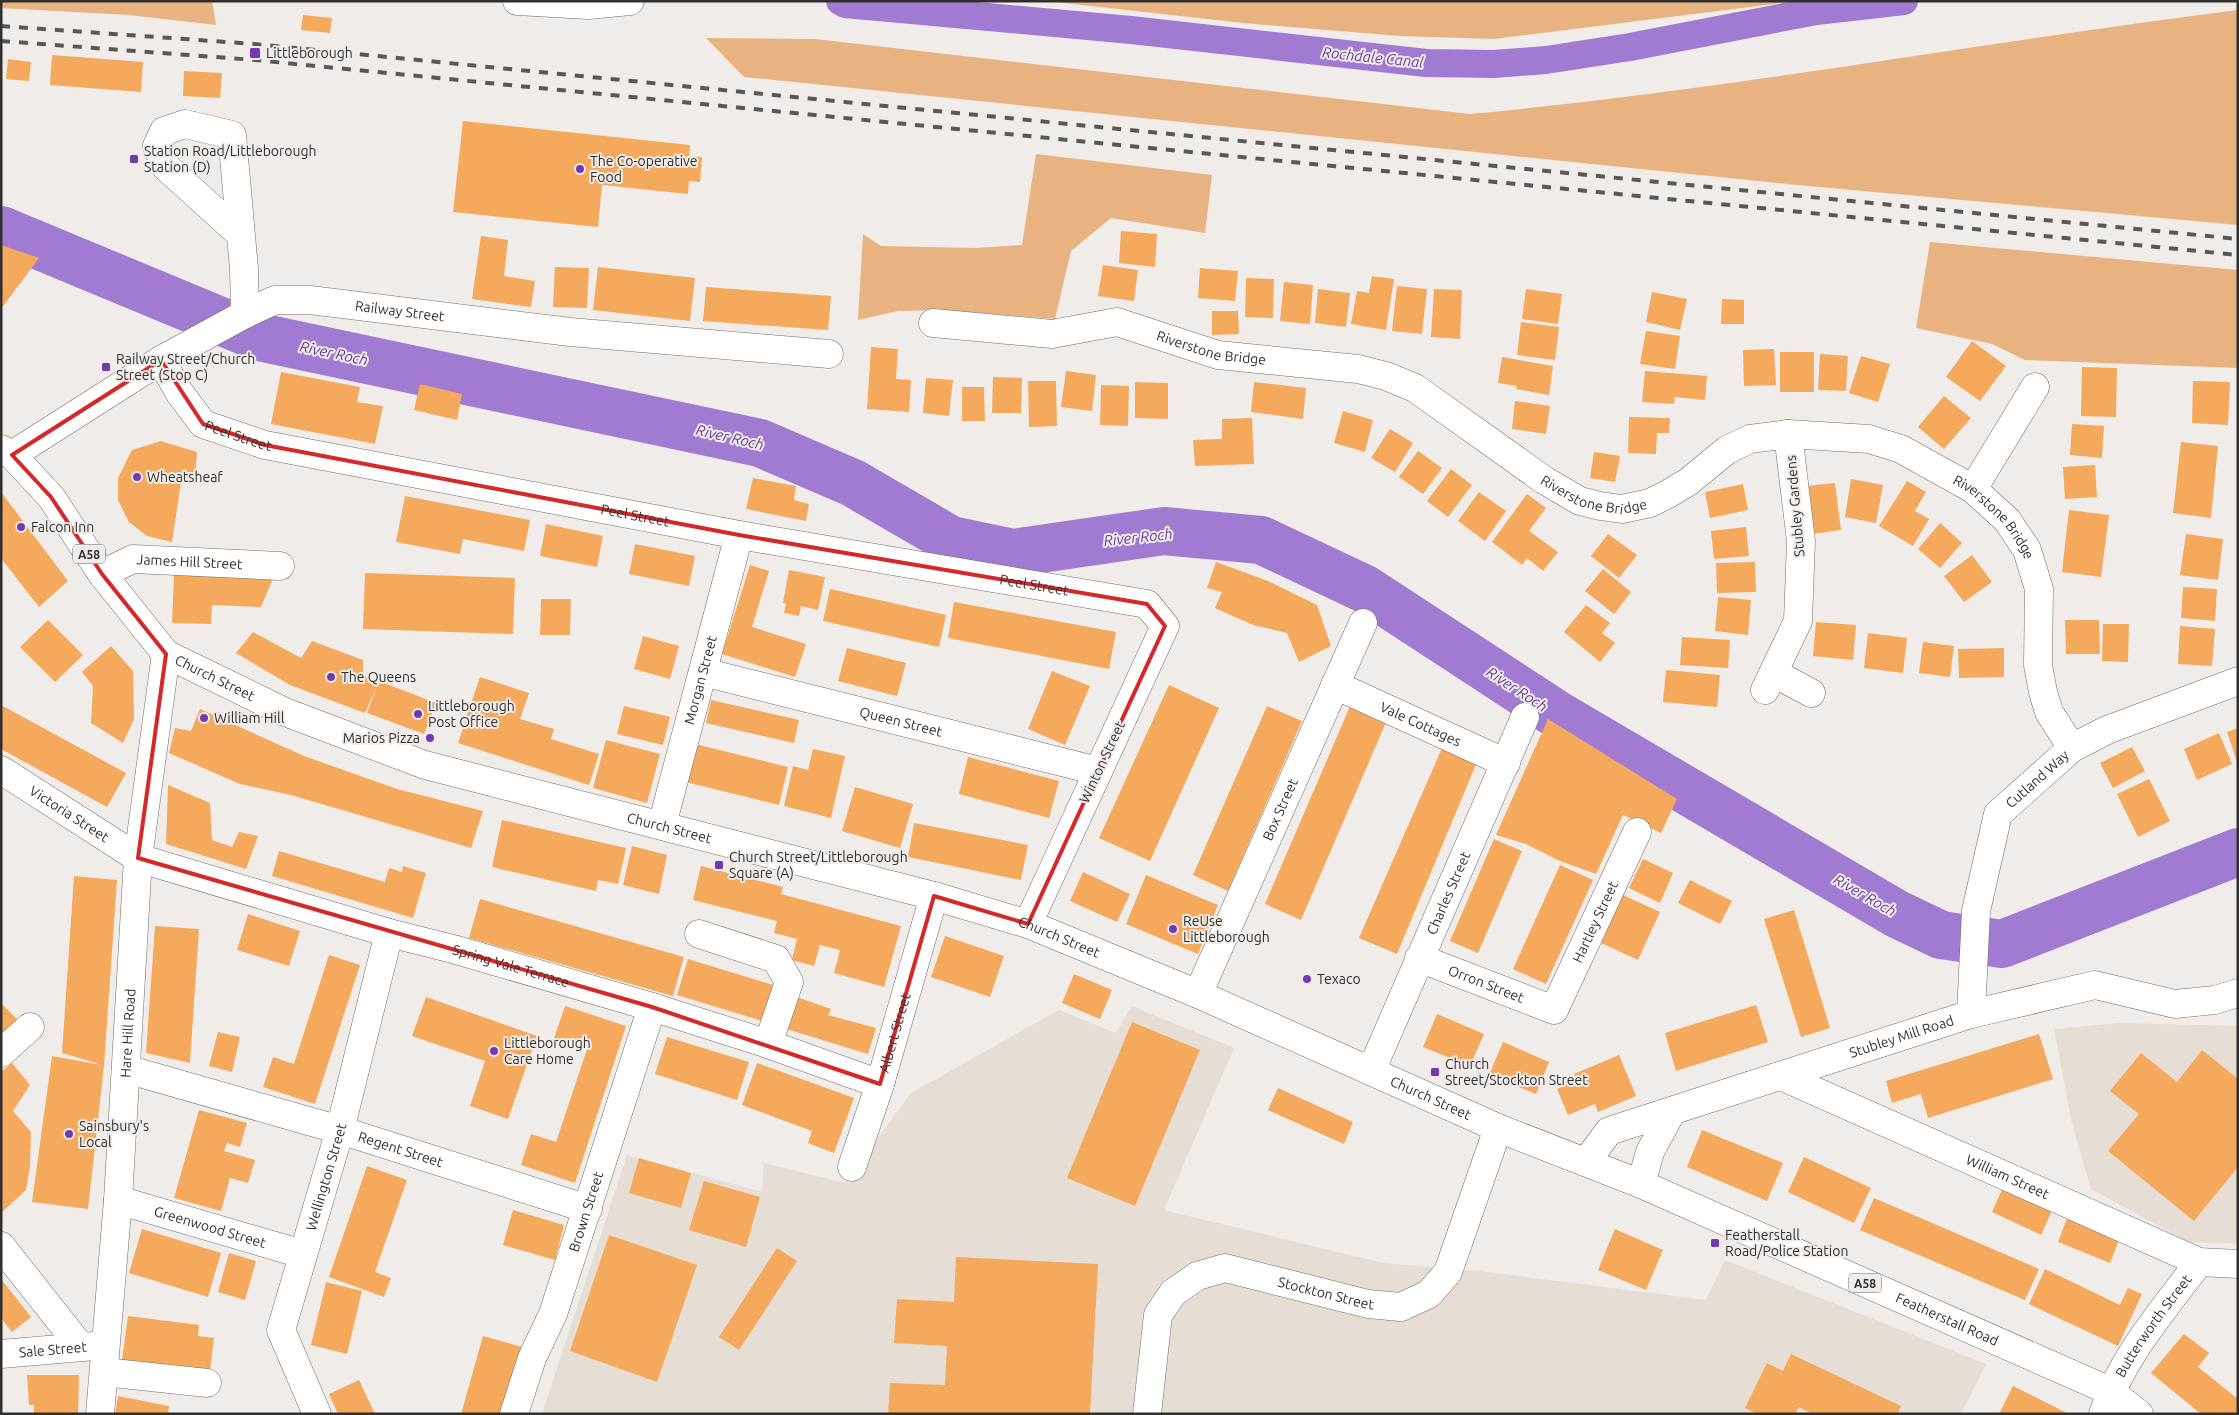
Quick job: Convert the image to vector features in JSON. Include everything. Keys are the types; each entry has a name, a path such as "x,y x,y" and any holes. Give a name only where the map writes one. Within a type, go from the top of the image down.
{"main road":[{"path":"517,1 588,5 630,1"},
{"path":"239,234 244,269 245,314"},
{"name":"Railway Street","path":"7,452 172,355 245,314 275,300 310,300 570,332 829,354"},
{"name":"Riverstone Bridge","path":"932,324 1052,334 1117,322 1218,354 1358,368 1386,376 1415,388 1551,484 1580,500 1622,509 1650,503 1668,494 1688,482 1727,450 1750,439 1788,434 1869,439 1901,449 1973,489 2007,520 2027,550 2039,589 2038,665 2043,692 2049,712 2072,748"},
{"name":"Peel Street","path":"172,355 180,392 203,424 265,444 739,536 1147,604"},
{"path":"1973,489 2035,387"},
{"name":"Stubley Gardens","path":"1788,434 1801,542 1798,621 1770,682 1811,693"},
{"name":"Church Street","path":"7,452 51,497 102,574 166,654 284,712 425,765 934,896 1028,924 1198,994 1498,1128 1586,1162"},
{"name":"Morgan Street","path":"662,825 739,536"},
{"name":"James Hill Street","path":"102,574 134,558 280,566"},
{"name":"Winton Street","path":"1028,924 1165,626 1147,604"},
{"name":"Box Street","path":"1198,994 1363,623"},
{"name":"Hare Hill Road","path":"100,1414 96,1355 118,1200 138,858 166,654"},
{"name":"Queen Street","path":"703,672 1098,771"},
{"name":"Cutland Way","path":"1971,1014 1976,911 1998,814 2072,748 2107,730 2238,681"},
{"name":"Vale Cottages","path":"1335,685 1506,764"},
{"name":"Charles Street","path":"1371,1071 1525,717"},
{"name":"Victoria Street","path":"1,770 138,858"},
{"name":"Hartley Street","path":"1554,1010 1637,832"},
{"name":"Spring Vale Terrace","path":"138,858 389,933 453,949 652,1007 768,1044 880,1084"},
{"name":"Albert Street","path":"852,1167 880,1084 934,896"},
{"name":"Wellington Street","path":"317,1414 281,1330 340,1130 389,933"},
{"path":"699,934 776,959 789,982 768,1044"},
{"name":"Orron Street","path":"1419,958 1554,1010"},
{"name":"Stubley Mill Road","path":"1586,1162 1609,1131 1971,1014 2095,985 2175,1004 2215,1000 2238,993"},
{"name":"Brown Street","path":"514,1414 532,1358 553,1314 652,1007"},
{"path":"1,1053 30,1027"},
{"name":"Regent Street","path":"126,1069 340,1130 588,1209"},
{"name":"William Street","path":"1781,1076 2199,1262 2238,1264"},
{"path":"1641,1184 1650,1152 1672,1111"},
{"name":"Stockton Street","path":"1147,1414 1158,1315 1173,1293 1197,1276 1225,1268 1368,1304 1384,1306 1401,1307 1429,1294 1448,1272 1498,1128"},
{"name":"Featherstall Road","path":"1586,1162 1641,1184 2106,1402 2139,1414"},
{"name":"Greenwood Street","path":"118,1200 302,1254"},
{"path":"1,1246 96,1355"},
{"name":"Butterworth Street","path":"2106,1402 2125,1363 2199,1262"},
{"name":"Sale Street","path":"1,1354 96,1355 207,1383"}],"highlighted area":[{"path":"161,360 203,424 265,445 739,535 1147,604 1165,626 1028,924 934,896 880,1084 652,1007 138,858 166,654 102,574 51,497 12,455"}],"shaded area":[{"path":"1,1 212,1 216,25 129,15 1,8"},
{"path":"1046,1 1798,1 1494,39 1400,36 1243,23"},
{"path":"2238,10 2238,225 1797,185 744,77 706,38 815,39 1470,114 1566,104 1758,79"},
{"path":"1036,154 1212,175 1205,233 1111,218 1071,251 1055,319 942,310 898,311 858,320 863,234 881,246 975,248 1022,245"},
{"path":"1930,242 2238,270 2238,368 2025,360 1992,344 1916,328"},
{"path":"1132,1006 1234,1048 1164,1210 1383,1263 1479,1271 1706,1300 1725,1260 1986,1364 1961,1414 542,1414 627,1155 762,1192 764,1163 845,1183 911,1093 1059,1010 1116,1033"},
{"path":"2119,1023 2238,1026 2238,1244 2189,1242 2091,1189 2072,1124 2054,1029"}],"building":[{"path":"303,15 332,18 330,33 301,30"},
{"path":"52,55 143,62 141,92 50,85"},
{"path":"8,59 31,62 29,81 6,79"},
{"path":"184,71 222,73 220,98 183,96"},
{"name":"The Co-operative Food","path":"463,121 690,145 689,156 702,157 700,182 689,181 688,194 602,185 598,227 453,212"},
{"path":"1121,231 1157,234 1155,267 1119,263"},
{"path":"481,236 508,240 504,276 535,281 531,307 472,299"},
{"path":"1,245 39,258 1,309"},
{"path":"1103,265 1138,270 1134,301 1098,296"},
{"path":"555,267 589,268 587,308 553,307"},
{"path":"598,267 695,278 690,321 593,310"},
{"path":"1200,268 1238,271 1235,301 1198,298"},
{"path":"1372,276 1394,279 1386,330 1351,324 1357,291 1369,293"},
{"path":"1246,278 1274,279 1273,318 1245,317"},
{"path":"1284,282 1313,285 1310,324 1280,321"},
{"path":"1397,286 1427,289 1422,334 1392,331"},
{"path":"706,287 831,296 828,330 703,321"},
{"path":"1318,289 1350,293 1346,327 1315,323"},
{"path":"1434,289 1462,290 1460,339 1431,337"},
{"path":"1526,289 1562,294 1558,324 1522,319"},
{"path":"1652,292 1687,299 1680,330 1646,322"},
{"path":"1722,299 1744,300 1744,324 1721,324"},
{"path":"1212,311 1238,311 1239,334 1212,335"},
{"path":"1521,322 1559,327 1555,360 1517,355"},
{"path":"1646,331 1680,336 1675,369 1640,364"},
{"path":"1972,341 2006,366 1980,401 1946,377"},
{"path":"871,347 898,349 896,379 911,380 909,412 867,409"},
{"path":"1774,349 1776,385 1744,386 1743,350"},
{"path":"1780,352 1814,352 1814,392 1780,392"},
{"path":"1820,354 1848,356 1846,391 1818,390"},
{"path":"1861,356 1890,364 1878,402 1849,393"},
{"path":"1502,357 1553,366 1549,395 1516,389 1517,386 1498,383"},
{"path":"2082,367 2117,368 2116,417 2081,416"},
{"path":"1066,371 1096,375 1092,411 1061,407"},
{"path":"1645,371 1707,376 1705,400 1675,397 1674,404 1642,402"},
{"path":"281,372 360,387 357,402 383,406 375,444 271,424"},
{"path":"993,377 1022,378 1021,413 992,413"},
{"path":"926,378 953,380 949,416 923,413"},
{"path":"1028,381 1056,381 1057,426 1029,427"},
{"path":"2193,381 2230,382 2228,425 2192,423"},
{"path":"1135,382 1168,383 1168,419 1135,418"},
{"path":"1254,382 1306,388 1303,419 1251,412"},
{"path":"420,384 462,394 457,420 414,410"},
{"path":"1101,385 1129,386 1128,426 1100,425"},
{"path":"962,387 984,387 985,421 962,421"},
{"path":"1944,396 1971,418 1944,449 1918,427"},
{"path":"1515,401 1550,406 1546,434 1512,429"},
{"path":"1343,411 1373,420 1365,452 1334,443"},
{"path":"1629,417 1670,418 1669,433 1657,433 1656,454 1628,453"},
{"path":"1252,418 1254,464 1195,466 1193,440 1222,439 1222,419"},
{"path":"2072,424 2104,426 2102,458 2070,455"},
{"path":"1390,429 1413,443 1395,472 1371,458"},
{"path":"161,441 197,452 195,478 181,482 172,542 147,536 129,522 118,500 118,478 132,450"},
{"path":"2181,442 2218,446 2211,518 2173,513"},
{"path":"1418,451 1442,468 1423,494 1399,477"},
{"path":"1594,452 1620,456 1615,482 1590,478"},
{"path":"2095,465 2097,497 2065,499 2063,467"},
{"path":"1451,469 1472,485 1448,517 1427,501"},
{"path":"753,478 796,486 794,500 809,504 806,521 746,509"},
{"path":"1851,479 1883,485 1876,523 1845,517"},
{"path":"1907,481 1926,492 1915,511 1929,519 1913,546 1879,526"},
{"path":"1835,483 1841,530 1812,534 1806,486"},
{"path":"1743,484 1748,510 1710,518 1705,492"},
{"path":"1,492 68,581 39,607 1,558"},
{"path":"1479,492 1506,511 1485,541 1458,521"},
{"path":"1527,494 1546,508 1529,531 1558,552 1543,571 1527,558 1522,565 1492,542"},
{"path":"405,496 530,520 524,551 463,539 460,554 396,542"},
{"path":"2069,510 2109,515 2101,577 2062,572"},
{"path":"1940,523 1962,543 1940,568 1918,549"},
{"path":"546,524 603,536 597,567 540,556"},
{"path":"1746,527 1749,556 1714,559 1711,531"},
{"path":"1608,534 1637,555 1619,578 1591,556"},
{"path":"2186,534 2223,539 2218,580 2180,575"},
{"path":"635,544 695,556 689,586 629,574"},
{"path":"1972,555 1992,582 1964,602 1944,576"},
{"path":"1216,562 1268,581 1317,605 1331,646 1299,662 1287,633 1253,625 1215,608 1222,592 1207,588"},
{"path":"1755,562 1756,592 1717,593 1716,563"},
{"path":"750,565 769,571 752,627 806,644 795,677 722,654"},
{"path":"1603,569 1631,592 1614,614 1585,591"},
{"path":"789,570 825,577 818,610 801,606 799,616 784,613 786,603 783,603"},
{"path":"365,573 515,578 513,634 363,629"},
{"path":"174,574 274,576 261,607 212,605 211,624 172,623"},
{"path":"2183,587 2217,589 2215,621 2181,618"},
{"path":"830,589 946,615 939,647 823,621"},
{"path":"1718,597 1751,600 1748,635 1715,631"},
{"path":"541,599 571,599 570,635 540,635"},
{"path":"954,602 1116,632 1109,669 948,638"},
{"path":"1586,605 1610,623 1602,633 1615,643 1600,662 1564,632"},
{"path":"48,620 83,655 55,682 20,647"},
{"path":"2065,620 2099,620 2100,654 2066,654"},
{"path":"1816,622 1856,625 1853,660 1813,656"},
{"path":"2103,624 2129,624 2128,662 2102,661"},
{"path":"2180,626 2215,629 2212,666 2178,664"},
{"path":"253,632 301,658 312,641 363,660 363,675 436,703 424,734 367,713 376,688 365,713 290,685 236,653"},
{"path":"1868,633 1907,638 1903,673 1864,668"},
{"path":"643,636 679,646 670,679 634,669"},
{"path":"1682,637 1730,640 1728,668 1680,665"},
{"path":"1923,642 1954,646 1950,677 1919,673"},
{"path":"111,646 133,671 134,719 123,743 91,723 93,686 82,672"},
{"path":"847,648 906,663 897,696 838,681"},
{"path":"2004,648 2004,677 1959,678 1958,649"},
{"path":"1666,670 1720,675 1717,707 1663,702"},
{"path":"1052,671 1090,686 1065,745 1028,729"},
{"path":"480,677 529,693 520,719 554,729 551,739 599,754 589,785 458,743"},
{"path":"1169,685 1219,708 1150,861 1099,838"},
{"path":"711,700 799,720 794,743 706,723"},
{"path":"1351,704 1387,720 1301,920 1265,904"},
{"path":"1,705 126,773 107,807 1,749"},
{"path":"624,706 670,717 663,745 617,734"},
{"path":"1267,706 1302,721 1228,891 1193,875"},
{"path":"200,709 304,756 397,789 483,811 471,848 291,795 240,784 169,753 175,728 191,731"},
{"path":"1548,719 1677,799 1661,833 1623,815 1596,874 1560,861 1526,844 1496,835"},
{"path":"2238,728 2238,762 2237,762 2227,732"},
{"path":"2219,733 2232,764 2197,780 2184,749"},
{"path":"606,740 660,754 647,803 593,788"},
{"path":"695,744 788,767 779,805 686,782"},
{"path":"2132,747 2145,771 2113,788 2100,763"},
{"path":"1442,748 1477,762 1397,954 1359,938"},
{"path":"813,749 845,756 831,818 784,806 793,766 808,770"},
{"path":"968,757 1059,781 1049,818 959,794"},
{"path":"2149,779 2170,821 2138,837 2117,794"},
{"path":"168,785 210,803 212,840 232,847 239,832 258,836 246,869 166,844"},
{"path":"855,787 913,804 900,848 842,831"},
{"path":"502,820 626,848 618,884 598,880 596,891 492,867"},
{"path":"914,823 1028,845 1021,880 908,857"},
{"path":"1494,839 1522,851 1478,953 1450,941"},
{"path":"632,846 667,855 659,894 623,885"},
{"path":"279,851 385,882 389,868 402,872 403,866 426,873 413,918 272,876"},
{"path":"1643,859 1673,873 1660,903 1629,888"},
{"path":"1560,865 1593,880 1546,984 1513,969"},
{"path":"701,866 783,887 781,894 901,926 884,987 834,973 840,950 820,945 814,966 792,960 797,939 774,933 777,921 693,900"},
{"path":"1083,872 1130,894 1117,922 1070,901"},
{"path":"1146,875 1218,905 1198,954 1126,924"},
{"path":"74,876 117,880 104,1066 88,1209 32,1202 52,1056 102,1065 62,1053"},
{"path":"1690,880 1732,901 1720,924 1678,903"},
{"path":"1623,895 1660,912 1638,960 1601,943"},
{"path":"480,899 684,957 673,996 469,938"},
{"path":"1794,910 1830,1028 1801,1037 1764,919"},
{"path":"248,914 300,931 289,966 237,950"},
{"path":"155,926 199,929 190,1063 146,1053"},
{"path":"945,936 1004,956 990,997 931,977"},
{"path":"329,955 360,965 315,1104 263,1087 273,1057 294,1064"},
{"path":"688,959 780,987 769,1023 677,995"},
{"path":"1074,974 1112,990 1100,1019 1062,1003"},
{"path":"794,996 831,1009 828,1015 876,1028 868,1054 783,1028"},
{"name":"Littleborough Care Home","path":"426,997 537,1036 508,1119 470,1106 485,1061 412,1036"},
{"path":"1,1003 19,1021 1,1039"},
{"path":"1756,1005 1768,1042 1676,1071 1665,1033"},
{"path":"565,1006 626,1026 575,1183 521,1165 531,1134 556,1142 587,1049 554,1038"},
{"path":"1437,1014 1484,1034 1470,1066 1423,1047"},
{"path":"1132,1022 1200,1050 1135,1206 1067,1178"},
{"path":"218,1032 240,1037 232,1072 209,1066"},
{"path":"2039,1034 2053,1079 1928,1118 1921,1094 1892,1103 1886,1081"},
{"path":"667,1037 749,1062 737,1100 655,1074"},
{"path":"1503,1042 1549,1062 1536,1094 1489,1075"},
{"path":"2202,1050 2238,1079 2238,1167 2194,1221 2108,1151 2139,1114 2110,1091 2141,1053 2177,1082"},
{"path":"1619,1055 1636,1096 1598,1112 1595,1104 1568,1115 1557,1089 1577,1081 1574,1074"},
{"path":"12,1063 30,1085 13,1111 31,1132 30,1166 26,1190 1,1213 1,1072"},
{"path":"757,1063 854,1098 834,1153 808,1143 812,1131 742,1105"},
{"path":"1278,1088 1353,1122 1344,1144 1268,1110"},
{"path":"199,1110 247,1123 240,1147 227,1143 224,1151 255,1160 248,1183 230,1178 221,1211 174,1198"},
{"path":"1702,1130 1783,1163 1767,1201 1687,1167"},
{"path":"1804,1157 1871,1188 1854,1223 1788,1192"},
{"path":"639,1158 691,1173 681,1208 629,1193"},
{"path":"367,1166 407,1180 375,1272 391,1278 384,1297 329,1277"},
{"path":"704,1181 760,1197 746,1247 689,1230"},
{"path":"2005,1183 2054,1206 2041,1235 1992,1212"},
{"path":"1874,1198 2039,1269 2025,1300 1860,1230"},
{"path":"513,1210 564,1225 555,1260 503,1245"},
{"path":"2069,1213 2121,1235 2110,1263 2058,1242"},
{"path":"142,1229 221,1253 208,1297 129,1273"},
{"path":"1615,1229 1663,1250 1646,1290 1598,1270"},
{"path":"609,1235 697,1265 657,1382 570,1351"},
{"path":"777,1248 797,1261 739,1350 719,1337"},
{"path":"229,1253 256,1261 245,1300 218,1292"},
{"path":"956,1257 1098,1264 1090,1414 888,1414 890,1383 945,1385 947,1346 894,1343 897,1299 954,1302"},
{"path":"2045,1269 2120,1305 2128,1288 2142,1294 2118,1346 2029,1304"},
{"path":"1,1279 31,1317 12,1332 1,1318"},
{"path":"326,1282 362,1291 347,1354 311,1345"},
{"path":"128,1316 199,1325 198,1336 214,1338 210,1371 122,1360"},
{"path":"2184,1334 2209,1353 2198,1367 2238,1399 2238,1414 2201,1414 2151,1373"},
{"path":"483,1336 522,1347 502,1414 461,1414"},
{"path":"1791,1354 1901,1406 1897,1414 1813,1414 1799,1407 1795,1414 1758,1414 1745,1408 1767,1363 1783,1371"},
{"path":"27,1375 79,1375 78,1414 34,1414 34,1405 29,1405"},
{"path":"359,1380 375,1414 338,1414 329,1394"},
{"path":"2013,1386 2069,1414 1999,1414"},
{"path":"118,1396 169,1406 168,1414 115,1414"}],"waterway":[{"name":"Rochdale Canal","path":"840,1 845,4 1131,30 1426,63 1494,64 1546,60 1630,47 1816,11 1904,1"},
{"name":"River Roch","path":"1,230 259,337 760,443 853,483 951,540 1013,553 1164,531 1261,540 1365,589 1561,717 1897,914 1941,935 2002,944 2238,852"}],"railway":[{"path":"1,26 255,44 2238,239"},
{"path":"1,41 255,60 2238,255"}],"place":[{"name":"Littleborough","path":"255,53"},
{"name":"Station Road/Littleborough Station (D)","path":"134,159"},
{"name":"The Co-operative Food","path":"580,169"},
{"name":"Railway Street/Church Street (Stop C)","path":"106,367"},
{"name":"Wheatsheaf","path":"137,477"},
{"name":"Falcon Inn","path":"21,527"},
{"name":"The Queens","path":"331,677"},
{"name":"Littleborough Post Office","path":"418,714"},
{"name":"William Hill","path":"204,718"},
{"name":"Marios Pizza","path":"430,738"},
{"name":"Church Street/Littleborough Square (A)","path":"719,865"},
{"name":"ReUse Littleborough","path":"1173,929"},
{"name":"Texaco","path":"1307,979"},
{"name":"Littleborough Care Home","path":"494,1051"},
{"name":"Church Street/Stockton Street","path":"1435,1072"},
{"name":"Sainsbury's Local","path":"69,1134"},
{"name":"Featherstall Road/Police Station","path":"1715,1243"}]}
